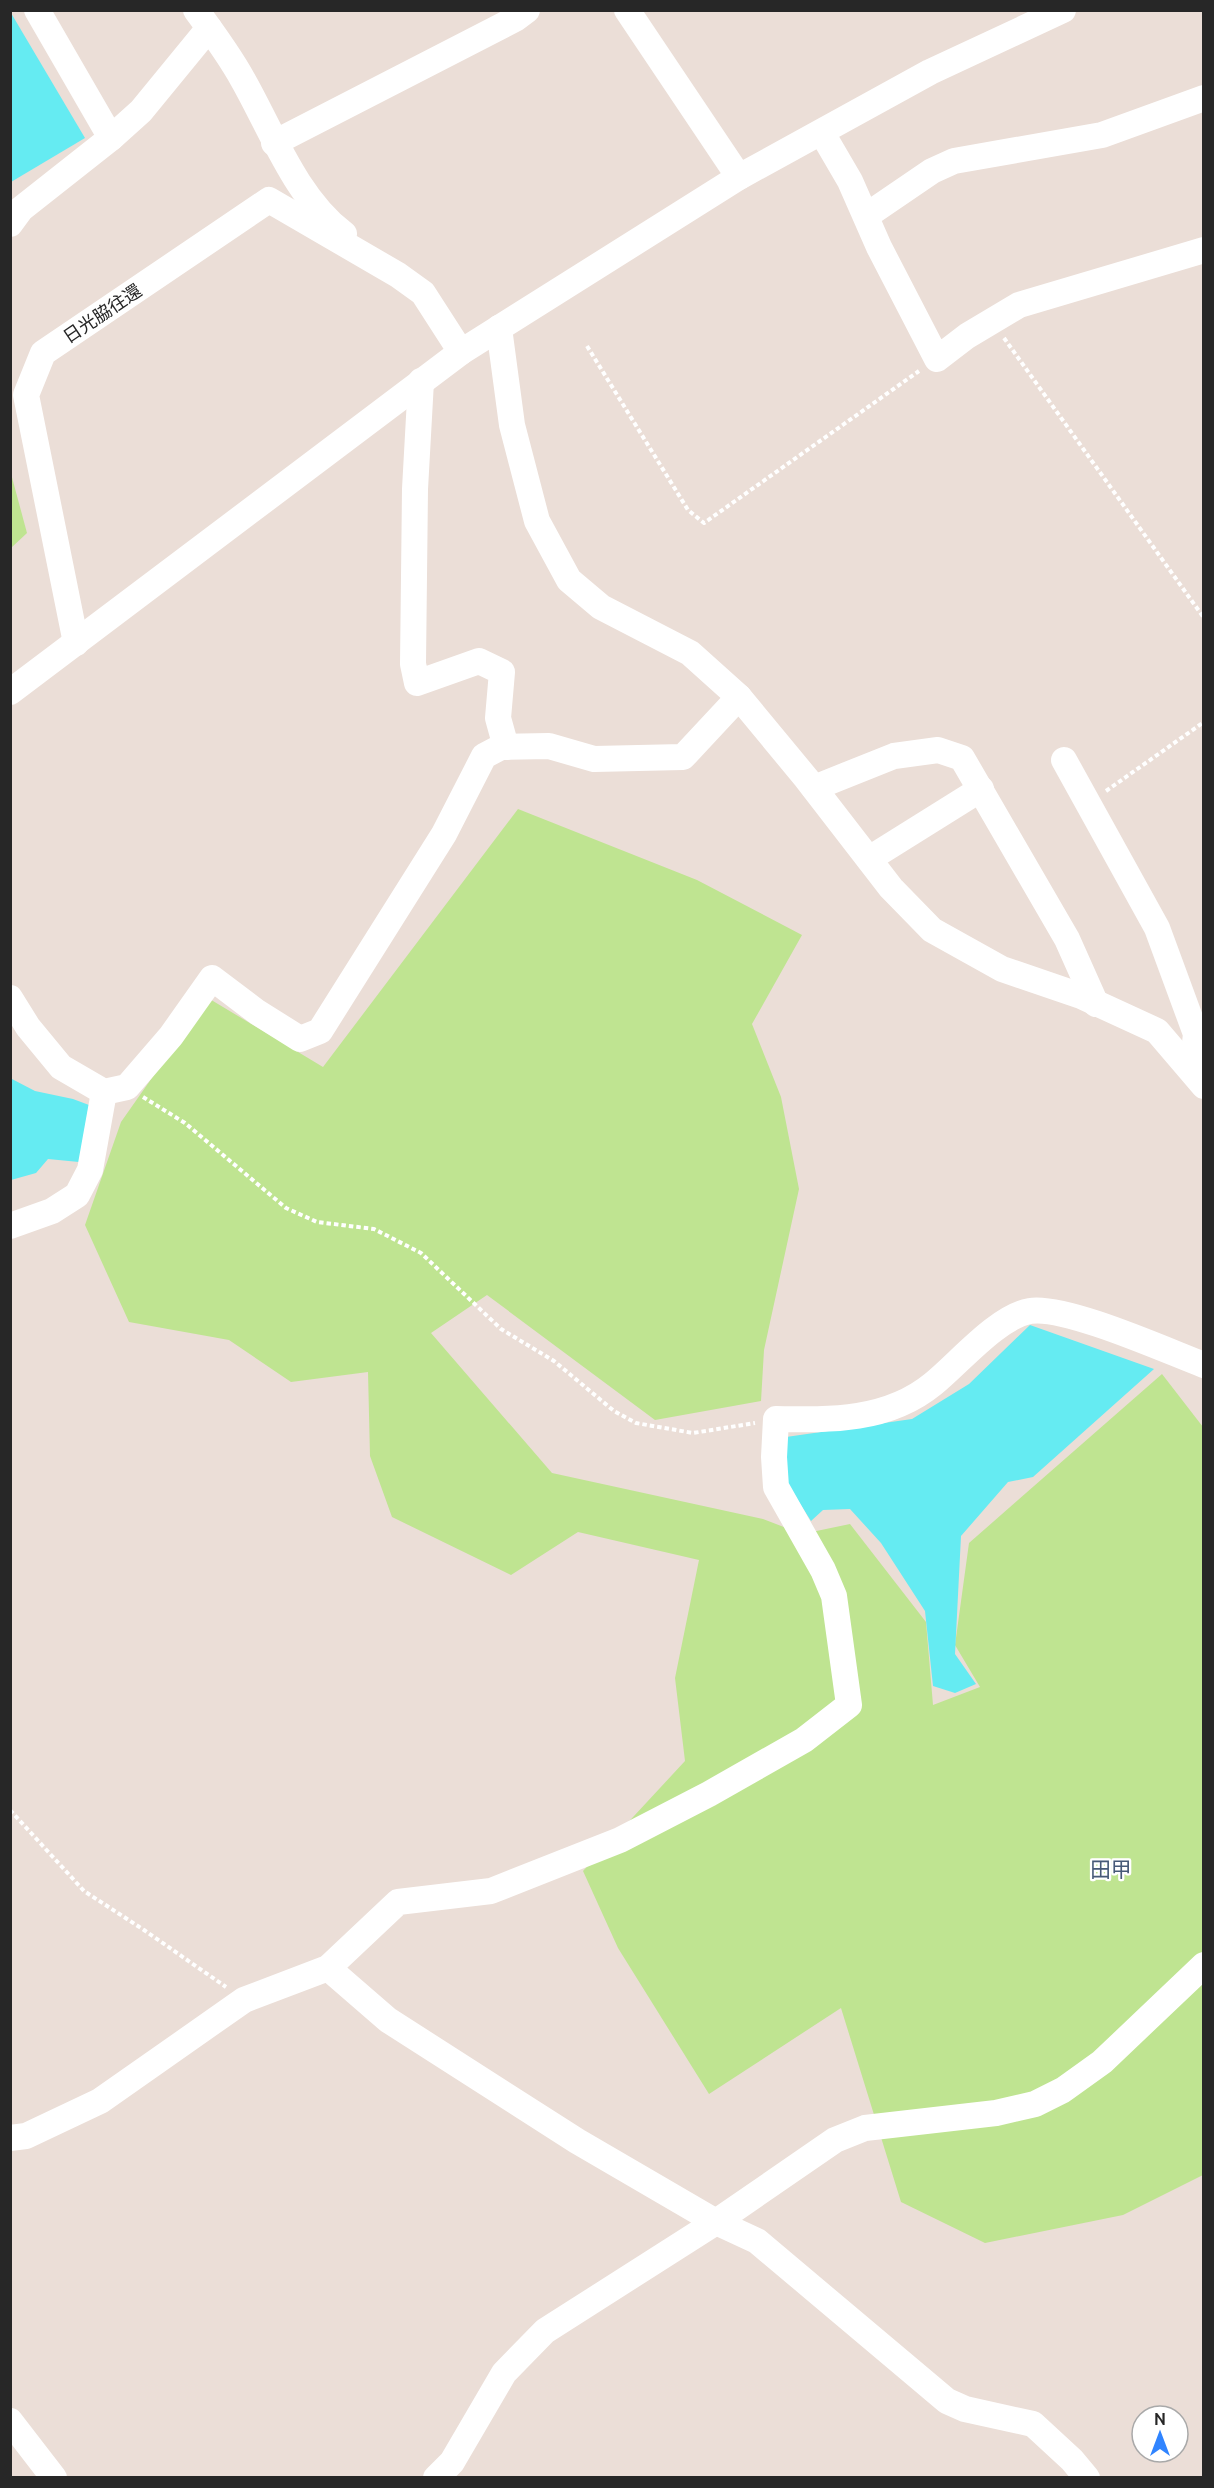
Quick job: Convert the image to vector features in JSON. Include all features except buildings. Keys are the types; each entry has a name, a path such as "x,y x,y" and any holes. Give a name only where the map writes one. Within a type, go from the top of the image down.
{"street":[{"path":"37,10 111,138"},
{"path":"274,143 515,20 527,10"},
{"path":"627,10 739,177"},
{"path":"10,692 461,352 739,177 930,72 1063,10"},
{"path":"10,224 21,209 111,138 141,111 203,19 243,79 274,143 315,203 338,230 398,274"},
{"path":"866,216 932,171 954,161 1102,135 1203,98"},
{"path":"822,133 850,181 937,359 992,320 1019,305 1203,250"},
{"name":"日光脇往還","path":"76,643 18,396 43,353 268,200 398,274 423,293 461,352"},
{"path":"499,328 512,425 537,521 569,580 601,607 690,653 739,697 814,788 891,888 932,930 1002,969 1096,1004 1157,1031 1198,1078"},
{"path":"421,381 415,489 413,664 417,683 480,661 502,672 498,718 506,747"},
{"path":"10,1226 52,1211 77,1195 90,1170 116,1090 171,1036 212,978 300,1039 320,1031 444,834 484,756 506,747 549,746 594,759 683,757 739,697"},
{"path":"814,788 894,756 938,750 962,758 1062,930 1096,1004"},
{"path":"1064,760 1157,928 1196,1034 1198,1078"},
{"path":"869,860 981,789"},
{"path":"10,998 28,1028 61,1067 116,1090"},
{"path":"10,2138 26,2136 100,2101 244,2000 328,1968 398,1902 491,1891 620,1840 804,1740 849,1705 834,1596 823,1570 776,1487 774,1457 776,1419 843,1420 895,1408 931,1386 993,1329 1030,1311 1083,1319 1203,1365"},
{"path":"451,2472 504,2373 545,2331 716,2222 836,2140 865,2128 1006,2111 1035,2104 1063,2090 1102,2062 1203,1965"},
{"path":"328,1968 388,2020 577,2141 716,2222 757,2241 947,2401 965,2409 1034,2424 1072,2460 1087,2478"},
{"path":"10,2421 54,2478"}],"path":[{"path":"992,320 1203,618"},
{"path":"587,346 688,510 704,522 937,359"},
{"path":"1089,803 1203,722"},
{"path":"116,1090 185,1123 286,1208 317,1222 374,1229 421,1254 501,1329 554,1361 614,1410 636,1423 693,1433 776,1419"},
{"path":"10,1810 84,1891 244,2000"}],"green space":[{"path":"10,470 27,533 11,548 10,548"},
{"path":"518,809 697,880 802,935 752,1024 781,1097 799,1189 764,1350 761,1401 655,1420 487,1295 431,1333 552,1473 763,1519 802,1534 850,1524 926,1622 933,1705 980,1687 955,1645 969,1543 1162,1374 1203,1427 1203,2175 1123,2215 985,2243 901,2202 841,2008 709,2094 618,1948 583,1871 685,1761 675,1678 699,1560 578,1532 511,1575 392,1517 370,1456 368,1372 291,1382 229,1340 129,1322 85,1225 121,1122 208,998 323,1067"}],"water":[{"path":"11,13 85,138 10,182"},
{"path":"10,1078 35,1091 89,1105 79,1162 48,1159 36,1173 11,1180"},
{"path":"1030,1325 1154,1369 1033,1477 1008,1482 961,1536 955,1654 976,1684 955,1693 933,1686 925,1611 881,1543 850,1509 823,1510 811,1521 787,1483 786,1437 912,1419 969,1384"}],"district":[{"name":"田甲","path":"1111,1869"}]}
